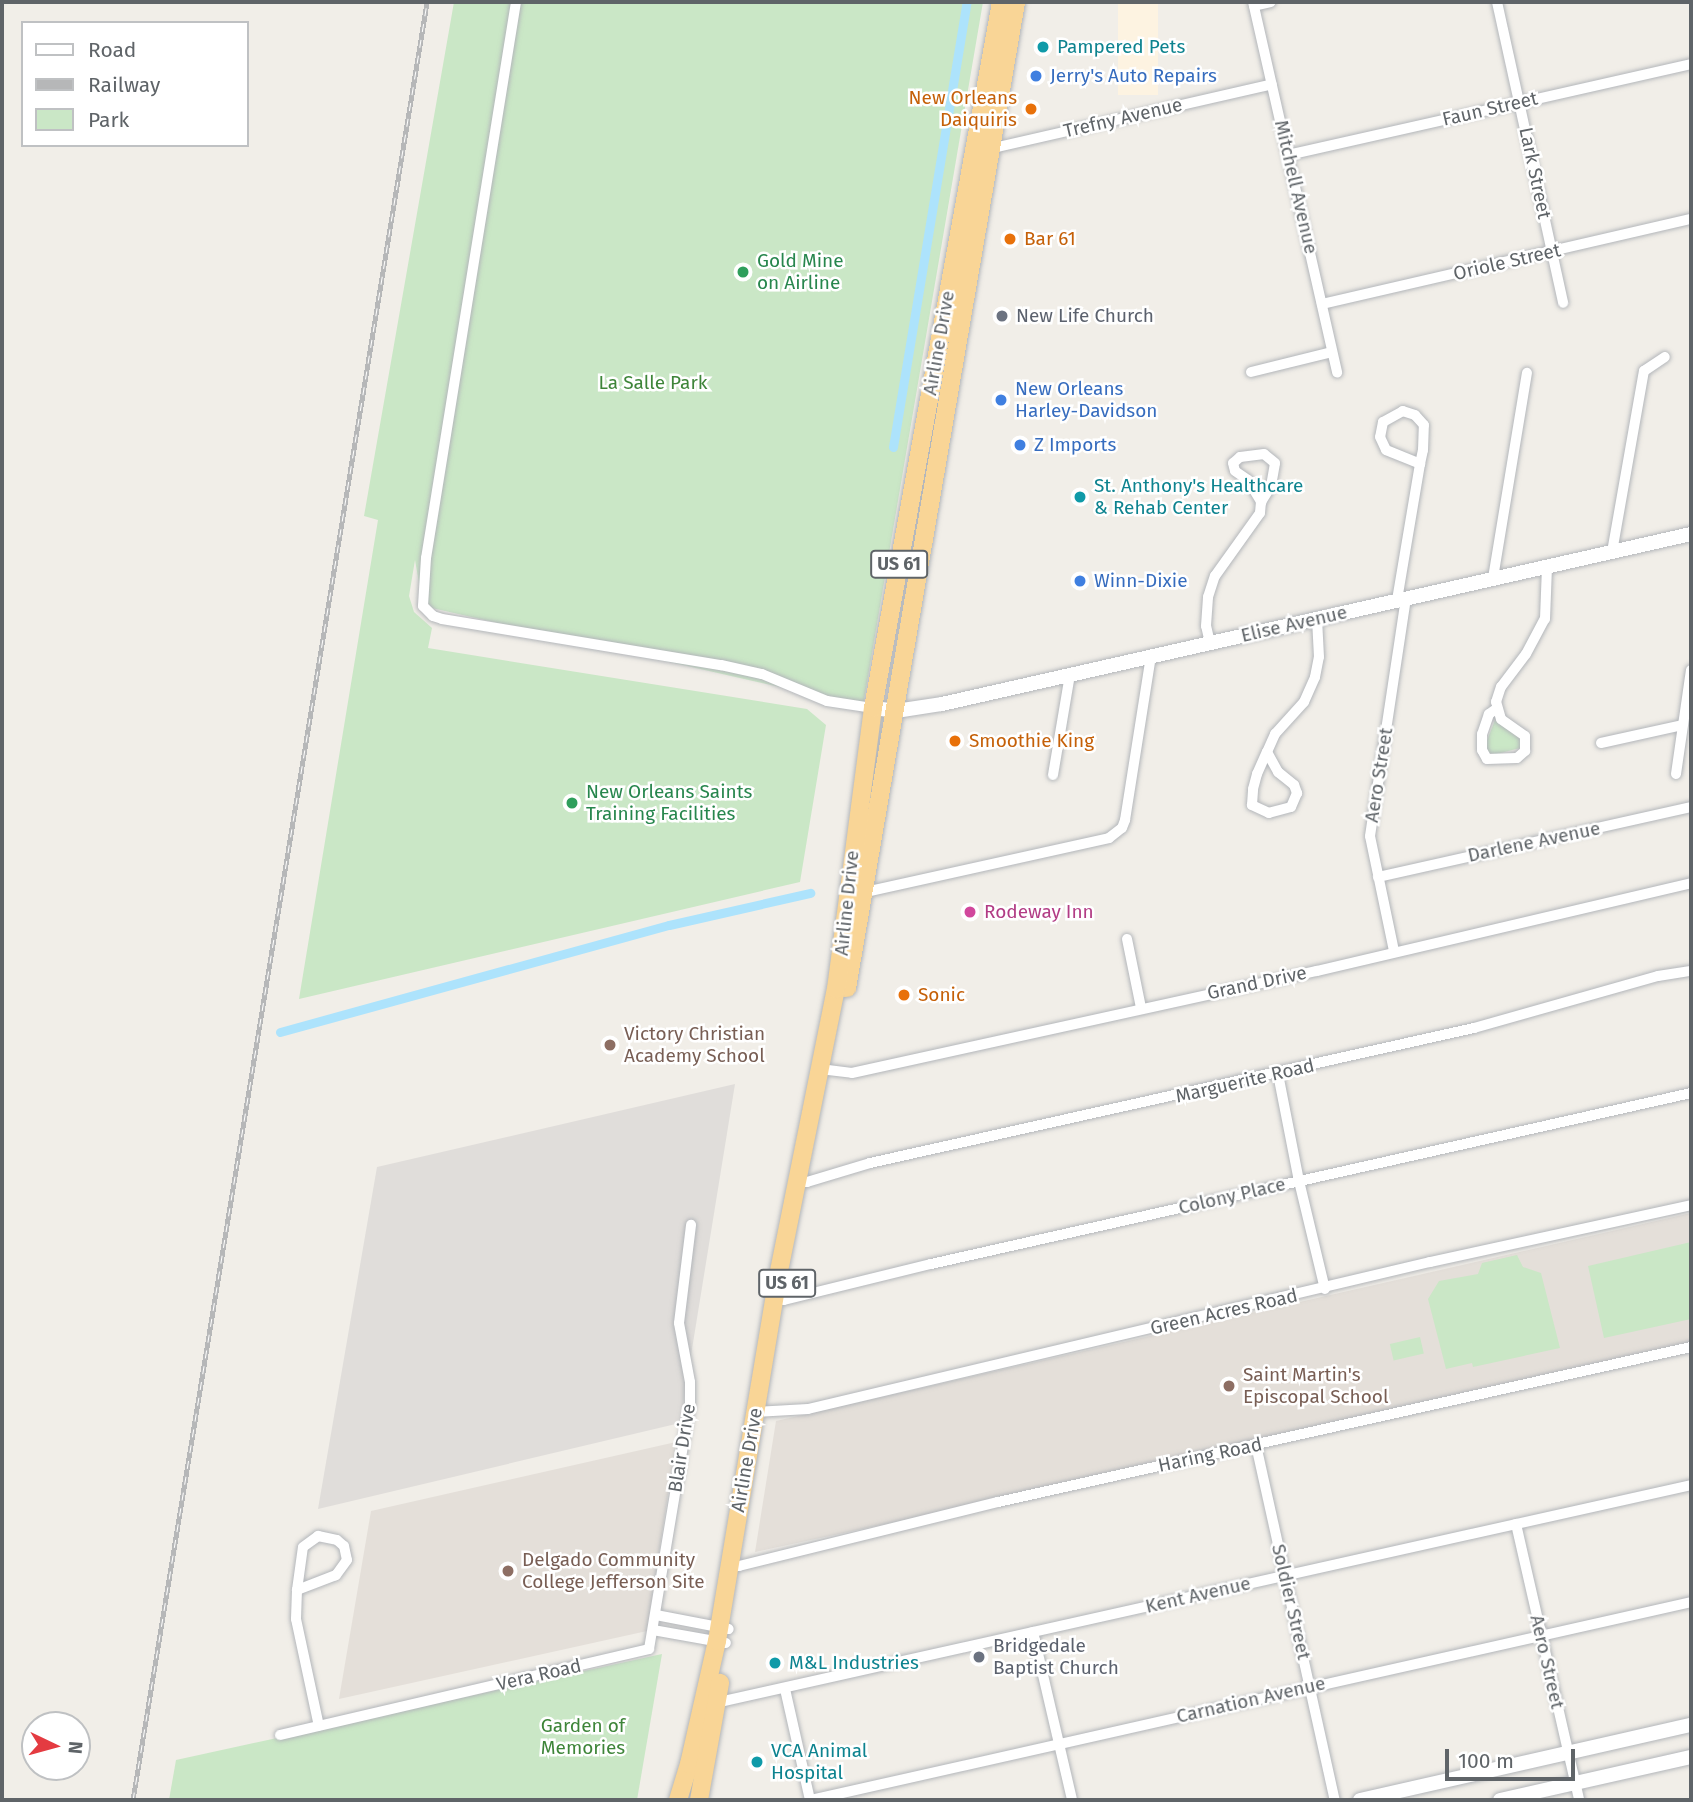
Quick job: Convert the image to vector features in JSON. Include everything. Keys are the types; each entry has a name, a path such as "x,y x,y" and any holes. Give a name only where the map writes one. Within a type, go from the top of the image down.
{"highway":[{"name":"Airline Drive","path":"699,1800 710,1703 779,1299 825,1069 856,894 896,711 934,479 983,148 1001,2"},
{"name":"Airline Drive","path":"856,894 873,708 916,474 1016,2"},
{"path":"916,474 934,479"},
{"name":"Airline Drive","path":"678,1800 710,1703"}],"street":[{"path":"516,2 428,545 423,606 433,616 442,619 762,674 827,701 873,708"},
{"path":"1254,4 1271,2"},
{"name":"Lark Street","path":"1497,2 1563,303"},
{"name":"Mitchell Avenue","path":"1254,4 1337,373"},
{"name":"Faun Street","path":"1288,155 1691,64"},
{"name":"Trefny Avenue","path":"983,148 1272,84"},
{"name":"Oriole Street","path":"1322,304 1691,219"},
{"path":"1251,372 1332,352"},
{"path":"1612,552 1644,371 1665,357"},
{"path":"1493,579 1527,373"},
{"name":"Aero Street","path":"1394,951 1370,836 1420,464 1424,425 1415,415 1403,411 1383,422 1380,437 1386,450 1420,464"},
{"path":"1210,643 1206,626 1208,597 1215,576 1225,558 1248,532 1259,513 1261,502 1271,486 1275,463 1270,456 1264,454 1240,457 1233,463 1235,471 1248,480 1261,502"},
{"name":"Elise Avenue","path":"873,708 896,711 1070,674 1691,534"},
{"path":"1496,709 1502,719 1525,736 1525,751 1517,758 1487,759 1482,750 1482,734 1489,714 1496,709 1501,687 1526,654 1545,619 1547,567"},
{"path":"1267,752 1278,772 1294,785 1297,793 1291,807 1269,813 1252,805 1253,789 1267,752 1275,734 1304,702 1315,677 1319,657 1317,618"},
{"path":"856,894 1110,838 1119,831 1125,820 1151,656"},
{"path":"1676,774 1691,670"},
{"path":"1053,775 1070,674"},
{"path":"1601,743 1682,726"},
{"name":"Darlene Avenue","path":"1378,877 1691,807"},
{"name":"Grand Drive","path":"825,1069 852,1073 1691,883"},
{"path":"1127,939 1141,1008"},
{"name":"Marguerite Road","path":"802,1182 870,1163 1279,1074 1474,1028 1658,976 1691,971"},
{"path":"1279,1074 1299,1181 1325,1289"},
{"name":"Colony Place","path":"779,1299 1691,1093"},
{"name":"Green Acres Road","path":"760,1412 808,1409 1691,1205"},
{"name":"Blair Drive","path":"653,1630 690,1405 690,1382 679,1323 691,1225"},
{"name":"Haring Road","path":"734,1565 998,1502 1691,1347"},
{"name":"Soldier Street","path":"1256,1445 1335,1800"},
{"name":"Kent Avenue","path":"710,1703 785,1689 1691,1485"},
{"name":"Aero Street","path":"1516,1524 1579,1800"},
{"path":"280,1735 319,1726 296,1619 297,1590 300,1557 309,1540 326,1536 344,1546 347,1560 342,1570 297,1590"},
{"name":"Carnation Avenue","path":"810,1800 1691,1602"},
{"path":"656,1615 723,1635"},
{"path":"653,1630 723,1635"},
{"name":"Vera Road","path":"319,1726 640,1652 649,1649 653,1630"},
{"path":"1033,1632 1072,1800"},
{"path":"785,1689 810,1800"},
{"path":"1360,1800 1691,1725"},
{"path":"1500,1800 1691,1757"}],"shaded area":[{"path":"1118,2 1158,2 1158,95 1118,95"},
{"path":"735,1084 680,1423 318,1509 377,1167"},
{"name":"Saint Martin's Episcopal School","path":"1691,1213 1691,1351 755,1552 776,1421"},
{"name":"Delgado Community College Jefferson Site","path":"676,1442 647,1631 339,1699 371,1511"}],"green space":[{"name":"La Salle Park","path":"454,2 983,2 863,706 423,606 415,560 409,596 414,612 432,628 428,648 807,709 826,725 800,882 299,999 378,520 364,516"},
{"path":"1495,720 1520,739 1520,748 1493,755 1488,752 1486,743"},
{"path":"1691,1242 1691,1319 1604,1338 1588,1266"},
{"path":"1517,1255 1523,1267 1541,1273 1560,1348 1473,1367 1472,1363 1446,1369 1428,1299 1439,1281 1478,1274 1482,1263"},
{"path":"1420,1337 1424,1354 1394,1361 1390,1344"},
{"name":"Garden of Memories","path":"662,1654 637,1800 169,1800 176,1760"}],"waterway":[{"path":"893,447 967,2"},
{"path":"280,1032 669,925 810,893"}],"railway":[{"path":"133,1800 427,2"}],"place":[{"name":"Pampered Pets","path":"1043,47"},
{"name":"Jerry's Auto Repairs","path":"1036,76"},
{"name":"New Orleans Daiquiris","path":"1031,109"},
{"name":"Bar 61","path":"1010,239"},
{"name":"Gold Mine on Airline","path":"743,272"},
{"name":"New Life Church","path":"1002,316"},
{"name":"New Orleans Harley-Davidson","path":"1001,400"},
{"name":"Z Imports","path":"1020,445"},
{"name":"St. Anthony's Healthcare & Rehab Center","path":"1080,497"},
{"name":"Winn-Dixie","path":"1080,581"},
{"name":"Smoothie King","path":"955,741"},
{"name":"New Orleans Saints Training Facilities","path":"572,803"},
{"name":"Rodeway Inn","path":"970,912"},
{"name":"Sonic","path":"904,995"},
{"name":"Victory Christian Academy School","path":"610,1045"},
{"name":"Saint Martin's Episcopal School","path":"1229,1386"},
{"name":"Delgado Community College Jefferson Site","path":"508,1571"},
{"name":"Bridgedale Baptist Church","path":"979,1657"},
{"name":"M&L Industries","path":"775,1663"},
{"name":"VCA Animal Hospital","path":"757,1762"}]}
